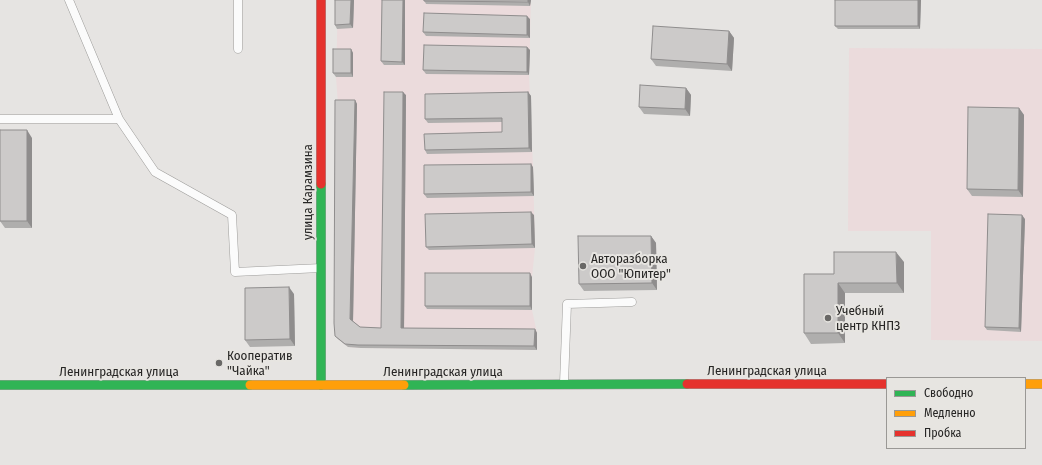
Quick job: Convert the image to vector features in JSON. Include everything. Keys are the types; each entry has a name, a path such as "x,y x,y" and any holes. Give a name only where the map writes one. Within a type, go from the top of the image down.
{"main road":[{"name":"улица Карамзина","path":"321,0 321,385"},
{"name":"Ленинградская улица","path":"0,385 886,384"},
{"path":"1026,384 1042,384"}],"lane":[{"path":"69,0 119,119 155,172 232,215 235,272 321,268"},
{"path":"238,0 238,49"},
{"path":"0,119 119,119"},
{"path":"564,384 567,304 632,302"}],"shaded area":[{"path":"338,0 531,0 529,75 535,248 532,277 532,310 537,333 537,350 361,348 348,347 338,339 338,104 336,77"},
{"path":"849,48 1042,49 1042,341 931,340 931,231 848,231"}],"building":[{"path":"335,0 351,0 350,24 335,25"},
{"path":"382,0 403,0 402,62 381,61"},
{"path":"528,0 528,2 424,1"},
{"path":"835,0 918,0 918,26 835,26"},
{"path":"424,13 527,16 527,35 423,32"},
{"path":"653,26 729,31 727,64 651,59"},
{"path":"424,45 527,47 527,72 423,70"},
{"path":"333,49 351,49 351,73 333,73"},
{"path":"640,85 686,88 685,109 639,107"},
{"path":"384,92 403,92 401,328 535,329 534,346 358,345 345,344 335,336 335,100 355,100 350,319 360,327 381,328"},
{"path":"528,92 529,148 425,150 424,134 502,132 502,118 425,119 425,94"},
{"path":"968,107 1019,108 1018,190 967,189"},
{"path":"0,130 27,130 27,221 0,221"},
{"path":"531,164 531,192 424,194 424,165"},
{"path":"531,212 532,244 426,247 425,214"},
{"path":"988,214 1022,215 1019,328 985,327"},
{"path":"578,236 651,236 652,283 579,284"},
{"name":"Учебный центр КНПЗ","path":"834,252 896,252 897,283 838,283 838,333 804,333 804,274 834,274"},
{"path":"425,273 530,273 530,306 425,306"},
{"path":"289,287 290,339 245,340 245,288"}],"traffic: fast":[{"path":"321,184 321,385"},
{"path":"404,385 687,384"},
{"path":"0,385 250,385"}],"traffic: slow":[{"path":"1026,384 1042,384"},
{"path":"250,385 404,385"}],"traffic: jam":[{"path":"321,0 321,184"},
{"path":"687,384 886,384"}],"place":[{"name":"Авторазборка ООО \"Юпитер\"","path":"583,266"},
{"name":"Учебный центр КНПЗ","path":"828,318"},
{"name":"Кооператив \"Чайка\"","path":"219,363"}]}
